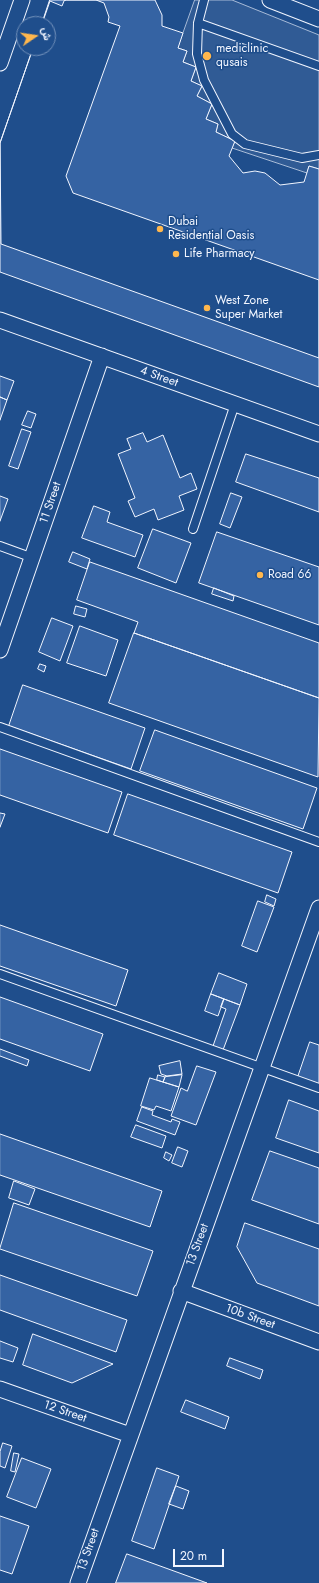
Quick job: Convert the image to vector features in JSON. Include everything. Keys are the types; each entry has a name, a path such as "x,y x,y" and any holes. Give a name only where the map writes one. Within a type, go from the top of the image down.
{"street":[{"path":"0,63 22,0"},
{"path":"270,0 319,19"},
{"name":"4 Street","path":"0,320 319,434"},
{"name":"11 Street","path":"0,650 102,356"},
{"name":"13 Street","path":"78,1583 319,908"},
{"name":"10b Street","path":"181,1291 319,1342"},
{"name":"12 Street","path":"0,1390 130,1435"}],"lane":[{"path":"204,0 198,23 197,54 200,68 215,103 232,134 245,144 302,158 319,155"},
{"path":"198,23 319,66"},
{"path":"193,529 235,404"},
{"path":"0,546 32,558"},
{"path":"0,727 319,842"},
{"path":"0,974 319,1088"}],"shaded area":[{"path":"195,0 232,0 319,35 319,169 309,166 307,173 232,148 235,141 216,132 218,124 206,119 212,104 197,96 202,86 191,81 196,67 183,62 187,51 178,48"}],"building":[{"name":"Dubai Residential Oasis","path":"50,0 155,0 162,15 162,26 183,33 178,48 187,51 183,62 196,67 191,81 202,86 197,96 212,104 206,119 218,124 216,132 235,141 229,156 243,173 255,171 265,173 280,185 304,182 309,166 319,169 319,387 0,272 0,143 30,56 56,56 56,16 45,16"},
{"name":"Dubai Residential Oasis","path":"96,0 104,3 109,17 108,22 120,26 66,176 73,193 319,280 319,358 1,244 0,143 30,56 56,56 56,16 45,16 50,1 62,6 64,1"},
{"path":"0,376 14,381 7,400 0,397"},
{"path":"0,397 7,400 0,420"},
{"path":"28,411 36,414 31,428 22,425"},
{"path":"22,429 31,432 18,469 9,466"},
{"path":"143,433 147,442 163,435 180,478 191,473 197,489 179,496 184,510 158,520 154,509 135,517 128,501 135,498 118,454 131,449 127,439"},
{"path":"246,454 319,478 319,512 236,482"},
{"path":"231,493 242,497 230,528 220,524"},
{"path":"0,496 8,499 0,521"},
{"path":"94,506 110,512 107,522 143,535 135,557 82,538"},
{"path":"153,529 191,543 176,583 138,568"},
{"name":"Road 66","path":"217,532 319,567 319,625 199,583"},
{"path":"73,552 90,559 87,569 69,562"},
{"path":"90,562 319,643 319,698 134,633 138,622 77,600"},
{"path":"214,588 234,596 233,601 212,594"},
{"path":"76,606 87,609 85,617 74,614"},
{"path":"52,618 73,626 60,661 39,652"},
{"path":"80,626 118,640 106,676 67,663"},
{"path":"134,633 319,698 318,777 109,703"},
{"path":"40,664 46,666 44,672 38,669"},
{"path":"23,685 145,728 131,769 9,726"},
{"path":"155,730 317,788 303,829 140,771"},
{"path":"0,749 122,792 108,833 0,795"},
{"path":"128,794 292,852 278,893 114,835"},
{"path":"0,813 5,814 0,827"},
{"path":"267,895 276,899 274,906 265,902"},
{"path":"258,901 274,907 257,952 242,946"},
{"path":"0,925 128,970 116,1006 0,966"},
{"path":"219,973 247,984 240,1005 211,994"},
{"path":"211,994 224,999 218,1016 205,1011"},
{"path":"0,997 103,1034 90,1071 0,1039"},
{"path":"224,999 240,1005 223,1050 213,1046 226,1009 221,1007"},
{"path":"310,1042 319,1045 319,1084 298,1077"},
{"path":"0,1049 29,1060 27,1066 0,1056"},
{"path":"180,1061 182,1074 167,1076 161,1074 159,1066"},
{"path":"197,1066 216,1072 196,1125 171,1116 181,1088 187,1091"},
{"path":"158,1075 165,1077 163,1082 157,1080"},
{"path":"182,1075 179,1087 163,1082 165,1077"},
{"path":"150,1078 179,1087 171,1111 156,1106 154,1110 141,1106"},
{"path":"289,1100 319,1111 319,1153 276,1138"},
{"path":"142,1107 153,1111 152,1115 171,1122 172,1119 180,1122 175,1135 137,1121"},
{"path":"136,1125 166,1136 162,1148 131,1137"},
{"path":"0,1134 162,1191 150,1227 0,1175"},
{"path":"178,1147 188,1151 182,1167 172,1163"},
{"path":"270,1151 319,1168 319,1224 252,1200"},
{"path":"166,1152 172,1155 169,1161 164,1158"},
{"path":"14,1181 35,1189 29,1205 9,1198"},
{"path":"14,1203 153,1251 137,1296 0,1249"},
{"path":"245,1223 319,1249 319,1306 257,1283 237,1247"},
{"path":"0,1275 127,1320 116,1352 0,1310"},
{"path":"33,1334 113,1364 72,1383 23,1365"},
{"path":"0,1341 18,1348 13,1362 0,1358"},
{"path":"230,1358 263,1370 260,1379 227,1366"},
{"path":"186,1400 229,1417 225,1429 181,1412"},
{"path":"3,1443 12,1446 5,1468 0,1466 0,1452"},
{"path":"14,1453 19,1454 15,1472 11,1471"},
{"path":"22,1458 51,1469 36,1508 7,1497"},
{"path":"157,1468 179,1476 154,1549 132,1541"},
{"path":"176,1486 189,1491 183,1509 169,1504"},
{"path":"0,1516 29,1526 12,1574 0,1570"},
{"path":"127,1554 207,1583 116,1583"}],"place":[{"name":"mediclinic qusais","path":"207,56"},
{"name":"Dubai Residential Oasis","path":"160,229"},
{"name":"Life Pharmacy","path":"176,254"},
{"name":"West Zone Super Market","path":"207,308"},
{"name":"Road 66","path":"260,575"}]}
